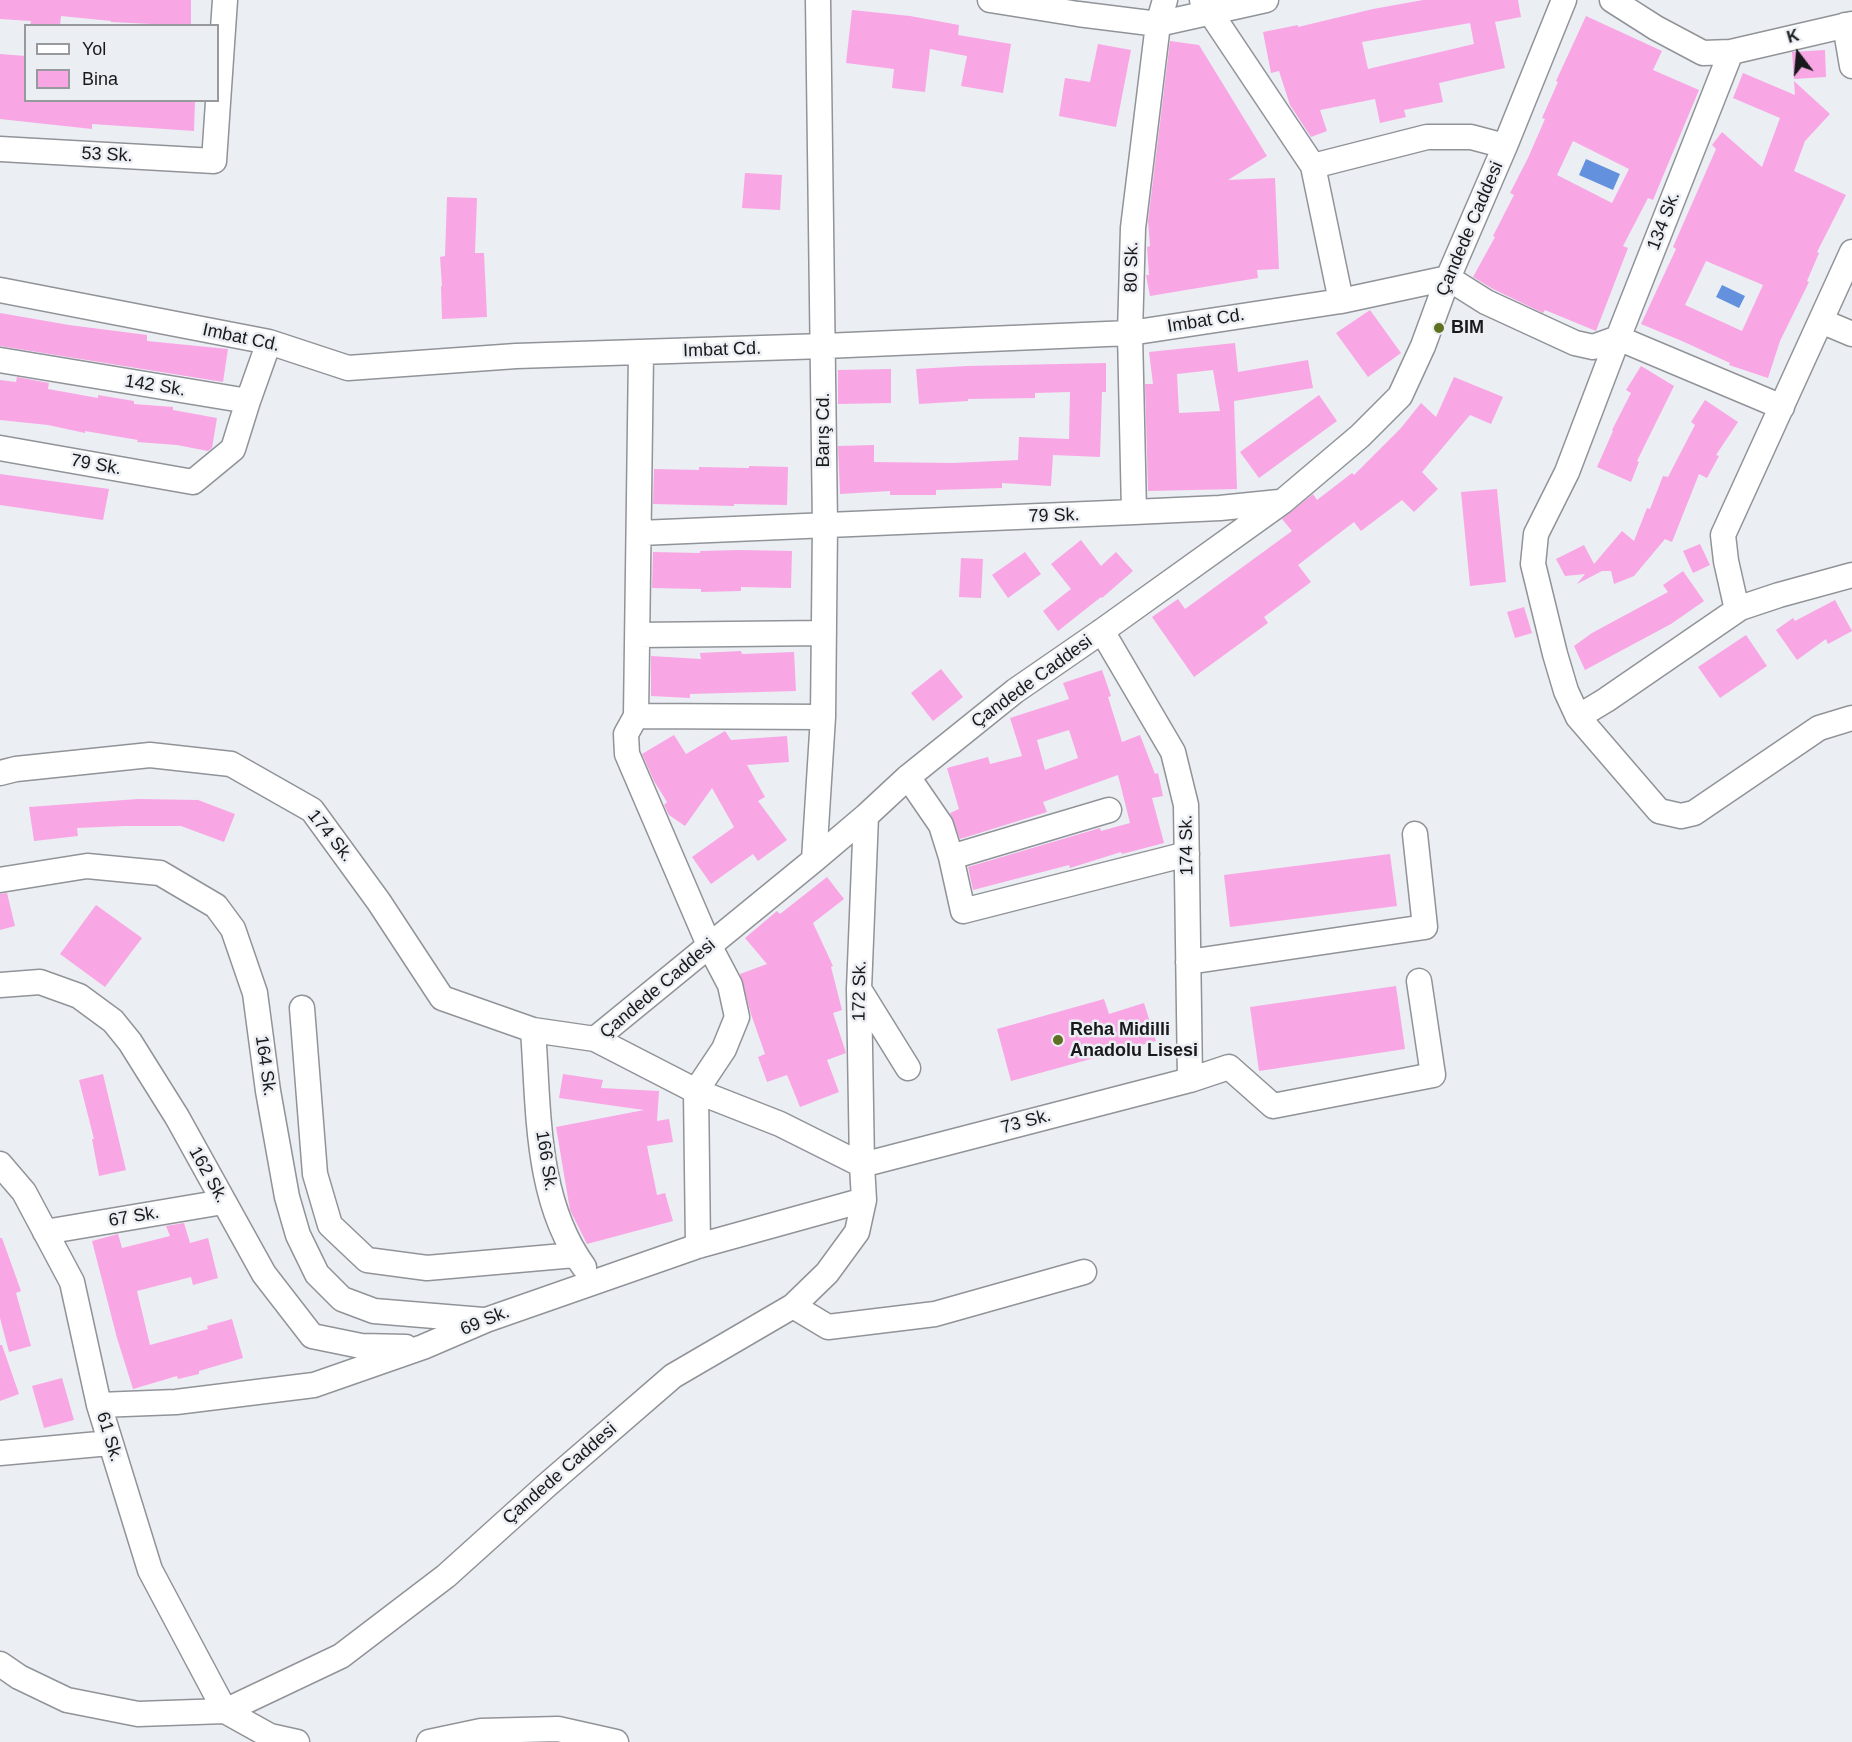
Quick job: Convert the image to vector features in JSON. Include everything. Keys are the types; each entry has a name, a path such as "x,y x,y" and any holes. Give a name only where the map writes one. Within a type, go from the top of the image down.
{"street":[{"name":"53 Sk.","path":"219,87 225,0"},
{"name":"Barış Cd.","path":"814,860 823,717 825,525 818,0"},
{"path":"990,0 1158,24 1206,6 1266,0"},
{"name":"80 Sk.","path":"1134,512 1130,333 1133,228 1158,24 1165,0"},
{"name":"Çandede Caddesi","path":"225,1711 341,1656 446,1576 547,1485 674,1376 793,1306 828,1273 857,1232 864,1200 862,1165 780,1124 696,1090 595,1039 814,860 908,777 1015,691 1282,501 1360,435 1400,396 1423,346 1448,278 1564,0"},
{"path":"1612,0 1656,28 1703,53 1731,52 1849,25 1852,66"},
{"path":"1206,6 1313,166 1341,301"},
{"name":"134 Sk.","path":"1731,52 1567,472 1536,534 1533,564 1564,682 1578,717 1659,811 1681,816 1694,813 1819,728 1852,718"},
{"name":"53 Sk.","path":"0,150 214,160 218,102"},
{"path":"1313,166 1427,137 1471,137 1505,146"},
{"path":"1740,608 1735,601 1726,561 1724,535 1852,252"},
{"name":"Imbat Cd.","path":"0,290 269,342 348,368 516,356 1130,333 1341,301 1448,278"},
{"path":"1448,278 1486,302 1575,343 1593,347 1618,338 1782,407"},
{"path":"1821,321 1852,334"},
{"path":"248,401 269,342"},
{"path":"641,353 636,716 626,734 627,754 709,945 730,985 737,1017 724,1049 696,1090 698,1246"},
{"name":"142 Sk.","path":"0,360 248,401"},
{"name":"79 Sk.","path":"0,448 193,482 233,449 248,401"},
{"name":"79 Sk.","path":"640,533 1220,508 1282,501"},
{"path":"1578,717 1740,608 1852,575"},
{"name":"174 Sk.","path":"1102,631 1173,752 1186,806 1190,1080"},
{"path":"638,634 824,633"},
{"path":"636,716 823,717"},
{"name":"174 Sk.","path":"0,773 16,769 150,755 231,764 312,810 380,902 442,998 533,1030 595,1039"},
{"path":"908,777 941,825 963,910 1187,854"},
{"path":"951,857 1109,810"},
{"name":"172 Sk.","path":"862,1165 859,989 866,816"},
{"path":"1188,962 1425,927 1415,834"},
{"name":"164 Sk.","path":"0,880 87,866 160,873 216,906 233,929 255,993 268,1091 287,1197 297,1235 317,1274 342,1299 374,1311 486,1320"},
{"name":"73 Sk.","path":"862,1165 1190,1080 1229,1067 1273,1106 1433,1075 1419,981"},
{"name":"162 Sk.","path":"0,985 40,982 78,996 113,1021 130,1042 177,1118 264,1274 312,1336 361,1346 423,1347"},
{"path":"859,989 908,1068"},
{"path":"302,1008 315,1174 330,1225 367,1260 427,1268 575,1255"},
{"name":"166 Sk.","path":"533,1030 545,1176 557,1216 575,1255 594,1281"},
{"name":"61 Sk.","path":"0,1164 24,1192 72,1282 99,1405 150,1570 225,1711"},
{"name":"69 Sk.","path":"99,1405 176,1402 314,1385 423,1347 486,1320 698,1246 864,1200"},
{"name":"67 Sk.","path":"45,1232 223,1202"},
{"path":"793,1306 828,1326 840,1325 934,1314 1084,1272"},
{"path":"0,1453 110,1443"},
{"path":"0,1664 19,1677 68,1700 138,1714 225,1711 270,1736 297,1742"},
{"path":"429,1742 481,1731 558,1729 616,1742"}],"water":[{"path":"1586,159 1620,174 1613,190 1579,175"},
{"path":"1722,285 1745,296 1739,308 1716,297"}],"building":[{"path":"0,0 191,0 191,24 111,22 61,16 60,24 30,24 31,21 0,19"},
{"path":"1423,0 1518,0 1521,17 1495,22 1505,68 1439,83 1443,102 1404,110 1406,117 1380,123 1375,99 1320,110 1327,131 1311,137 1290,105 1279,71 1271,73 1263,32 1298,25 1298,27","holes":["1470,23 1474,44 1368,69 1362,42"]},
{"path":"852,10 910,16 959,25 958,35 1011,44 1003,93 961,86 967,56 930,49 925,92 892,88 894,69 846,63"},
{"path":"1586,16 1662,51 1653,70 1699,90 1653,200 1648,198 1623,246 1628,248 1596,331 1545,310 1543,313 1473,277 1514,195 1510,193 1545,119 1542,118 1558,82 1556,81","holes":["1573,141 1629,169 1612,203 1557,175"]},
{"path":"1170,41 1199,45 1267,156 1228,180 1275,178 1279,269 1257,270 1258,278 1150,296 1146,275 1149,275 1148,221"},
{"path":"1098,44 1131,50 1116,127 1059,116 1065,78 1090,82"},
{"path":"1825,50 1826,77 1794,79 1792,52"},
{"path":"0,54 24,56 24,102 195,102 194,131 92,124 92,129 0,119"},
{"path":"1743,73 1795,95 1794,81 1830,114 1805,141 1794,171 1846,195 1817,252 1819,253 1807,281 1809,282 1780,341 1768,378 1729,365 1730,363 1641,324 1676,249 1673,247 1716,149 1712,145 1722,132 1762,167 1780,118 1733,98","holes":["1706,261 1763,285 1742,331 1685,305"]},
{"path":"745,173 782,175 780,210 742,208"},
{"path":"447,197 477,198 475,253 484,253 487,317 442,319 440,257 445,256"},
{"path":"1370,310 1401,353 1368,377 1336,333"},
{"path":"0,313 147,335 147,341 228,349 223,382 0,346"},
{"path":"1235,343 1238,372 1308,360 1313,388 1234,401 1237,489 1148,491 1145,384 1153,384 1149,352","holes":["1213,370 1220,411 1179,413 1177,374"]},
{"path":"1106,363 1106,392 1102,392 1100,457 1053,455 1051,486 1002,483 1002,488 936,490 936,495 890,495 890,491 840,494 838,446 874,445 874,462 952,463 1018,460 1019,437 1069,439 1070,392 1035,393 1035,398 968,399 968,401 919,404 916,369"},
{"path":"1641,366 1674,386 1637,461 1639,462 1631,482 1597,467 1612,430 1631,393 1626,390"},
{"path":"891,369 891,403 838,404 838,370"},
{"path":"17,377 49,383 48,389 98,398 98,395 134,401 134,404 173,407 173,410 217,418 212,448 208,451 177,445 137,442 138,440 85,431 85,433 48,425 0,420 0,380 16,382"},
{"path":"1454,377 1503,397 1491,424 1470,415 1422,472 1438,489 1414,512 1402,500 1361,531 1354,522 1298,565 1311,582 1264,617 1268,623 1194,677 1152,617 1178,599 1185,609 1292,531 1282,519 1313,494 1317,500 1352,473 1354,475 1401,428 1421,403 1436,417"},
{"path":"1319,395 1337,421 1259,478 1240,452"},
{"path":"1705,400 1738,422 1716,455 1719,456 1707,478 1699,474 1672,542 1665,539 1634,576 1614,584 1611,571 1602,571 1577,584 1585,574 1565,576 1556,559 1584,545 1594,564 1622,531 1634,541 1663,476 1668,477 1695,425 1691,422"},
{"path":"749,466 788,467 787,505 653,504 654,469 699,470 699,467 749,468"},
{"path":"0,474 109,489 103,520 0,505"},
{"path":"1497,489 1506,582 1470,586 1461,492"},
{"path":"1081,540 1101,566 1116,552 1133,571 1058,631 1043,611 1071,589 1051,564"},
{"path":"1700,544 1710,565 1693,573 1683,551"},
{"path":"700,551 792,551 791,588 741,587 741,591 701,592 701,589 652,588 653,552 700,553"},
{"path":"1025,552 1041,574 1008,598 992,575"},
{"path":"961,558 983,559 981,598 959,597"},
{"path":"1683,571 1704,601 1671,624 1585,670 1574,646 1592,633 1668,592 1663,585"},
{"path":"1835,600 1852,631 1828,644 1826,639 1797,660 1776,630 1793,618 1795,621"},
{"path":"1524,607 1532,633 1515,638 1507,612"},
{"path":"1746,635 1767,666 1720,698 1698,667"},
{"path":"741,651 742,654 794,652 796,691 690,694 690,698 651,696 651,656 701,659 700,653"},
{"path":"941,669 963,697 933,721 911,693"},
{"path":"1102,670 1122,742 1140,735 1155,774 1158,773 1163,796 1152,798 1164,843 1122,854 1121,852 1070,868 1069,865 973,890 968,867 1100,828 1101,831 1130,823 1118,775 1043,802 1047,812 960,839 950,813 959,809 947,768 988,757 990,764 1022,756 1010,718 1069,699 1063,683","holes":["1069,730 1078,758 1045,770 1037,740"]},
{"path":"725,731 731,740 787,736 789,762 747,765 765,797 758,801 787,840 758,861 753,854 711,884 692,857 734,827 712,788 685,826 669,815 664,805 667,802 654,781 642,754 674,735 686,754"},
{"path":"138,799 198,800 235,814 224,842 181,826 77,828 78,836 34,841 29,807"},
{"path":"1390,854 1397,906 1230,927 1224,875"},
{"path":"827,877 844,899 813,923 833,966 831,967 842,1010 833,1013 846,1053 827,1060 839,1092 800,1107 787,1075 767,1082 758,1057 765,1054 740,974 767,964 745,938 777,911 780,914"},
{"path":"7,893 15,926 0,930 0,894"},
{"path":"96,905 142,938 105,987 60,954"},
{"path":"1396,986 1405,1049 1259,1071 1250,1007"},
{"path":"1104,999 1109,1014 1144,1003 1156,1041 1011,1081 997,1029"},
{"path":"103,1074 126,1170 99,1176 92,1139 94,1139 79,1080"},
{"path":"563,1074 603,1080 601,1088 659,1091 657,1121 669,1119 673,1142 647,1146 657,1195 665,1193 673,1221 587,1244 570,1210 556,1127 644,1110 559,1098"},
{"path":"184,1223 190,1243 208,1238 218,1278 193,1285 191,1277 137,1291 150,1345 208,1329 207,1326 232,1319 243,1358 199,1371 199,1374 178,1379 177,1376 133,1389 117,1338 92,1241 118,1234 122,1248 170,1236 166,1226"},
{"path":"0,1238 2,1238 21,1291 16,1293 31,1346 9,1352 0,1318"},
{"path":"0,1345 2,1345 19,1394 0,1401"},
{"path":"62,1378 74,1420 44,1428 32,1386"}],"place":[{"name":"BIM","path":"1439,328"},
{"name":"Reha Midilli Anadolu Lisesi","path":"1058,1040"}]}
